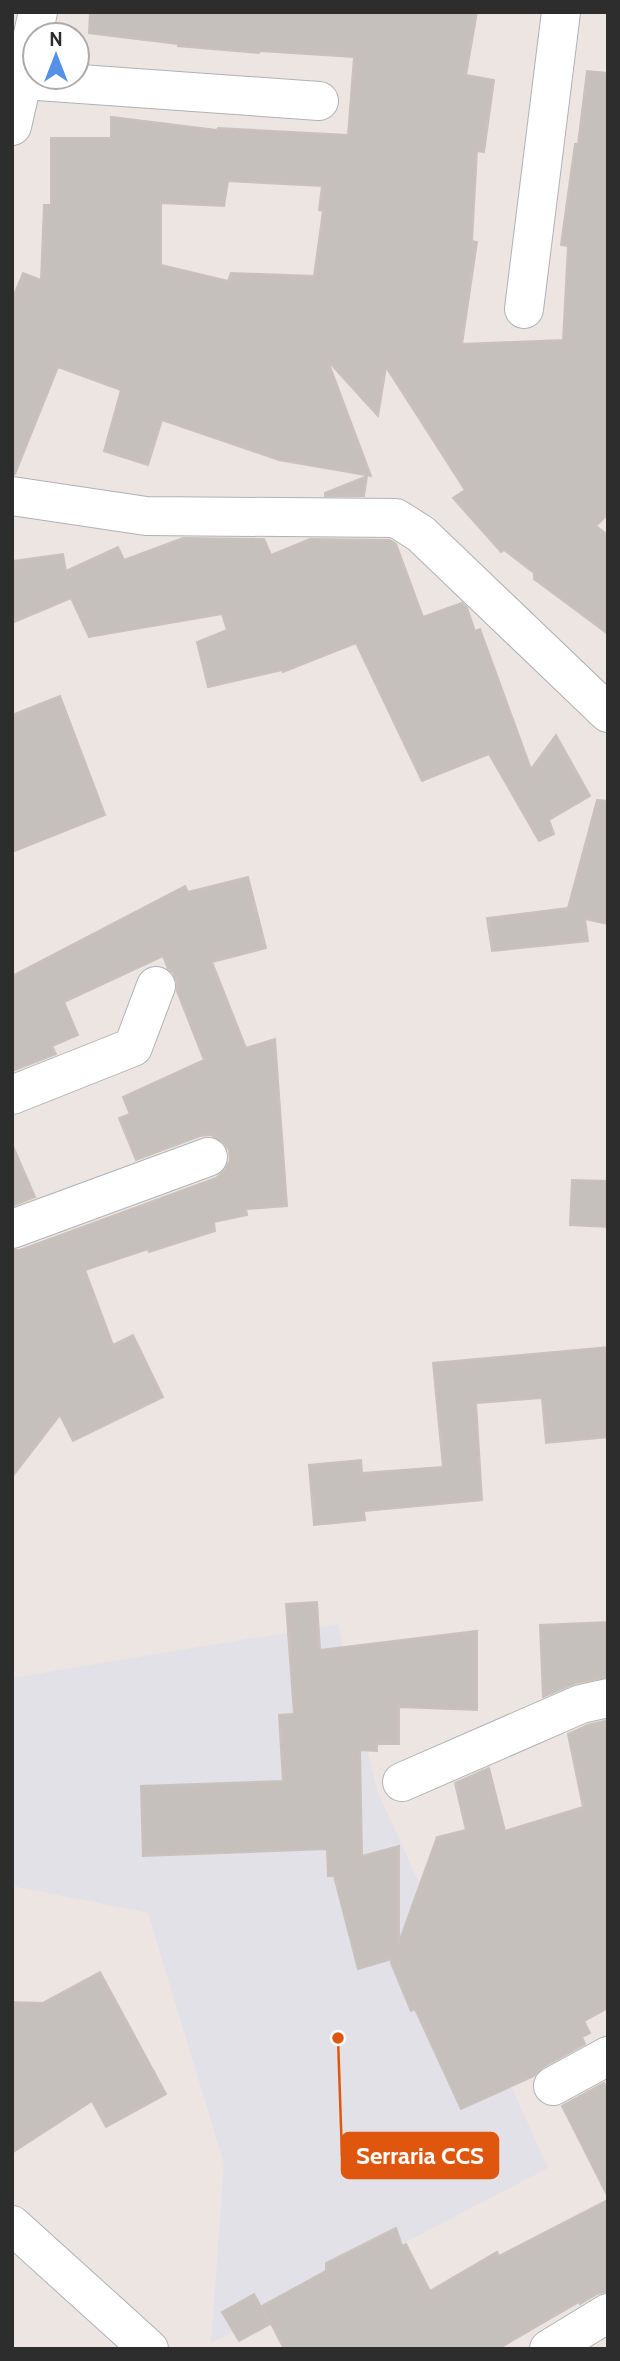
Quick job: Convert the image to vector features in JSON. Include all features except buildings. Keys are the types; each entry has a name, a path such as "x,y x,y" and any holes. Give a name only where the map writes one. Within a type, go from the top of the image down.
{"street":[{"path":"524,309 561,12"},
{"path":"91,85 318,101"},
{"path":"12,125 21,91"},
{"path":"12,496 146,516 396,518 421,534 608,713"},
{"path":"12,1095 133,1047 156,986"},
{"path":"12,1230 208,1157"},
{"path":"402,1782 581,1704 608,1698"},
{"path":"553,2086 608,2056"},
{"path":"12,2225 149,2349"},
{"path":"549,2349 608,2313"}],"shaded area":[{"path":"338,1624 377,1790 548,2168 211,2343 224,2164 148,1913 12,1886 12,1678"}],"place":[{"name":"Serraria CCS","path":"338,2038"}]}
